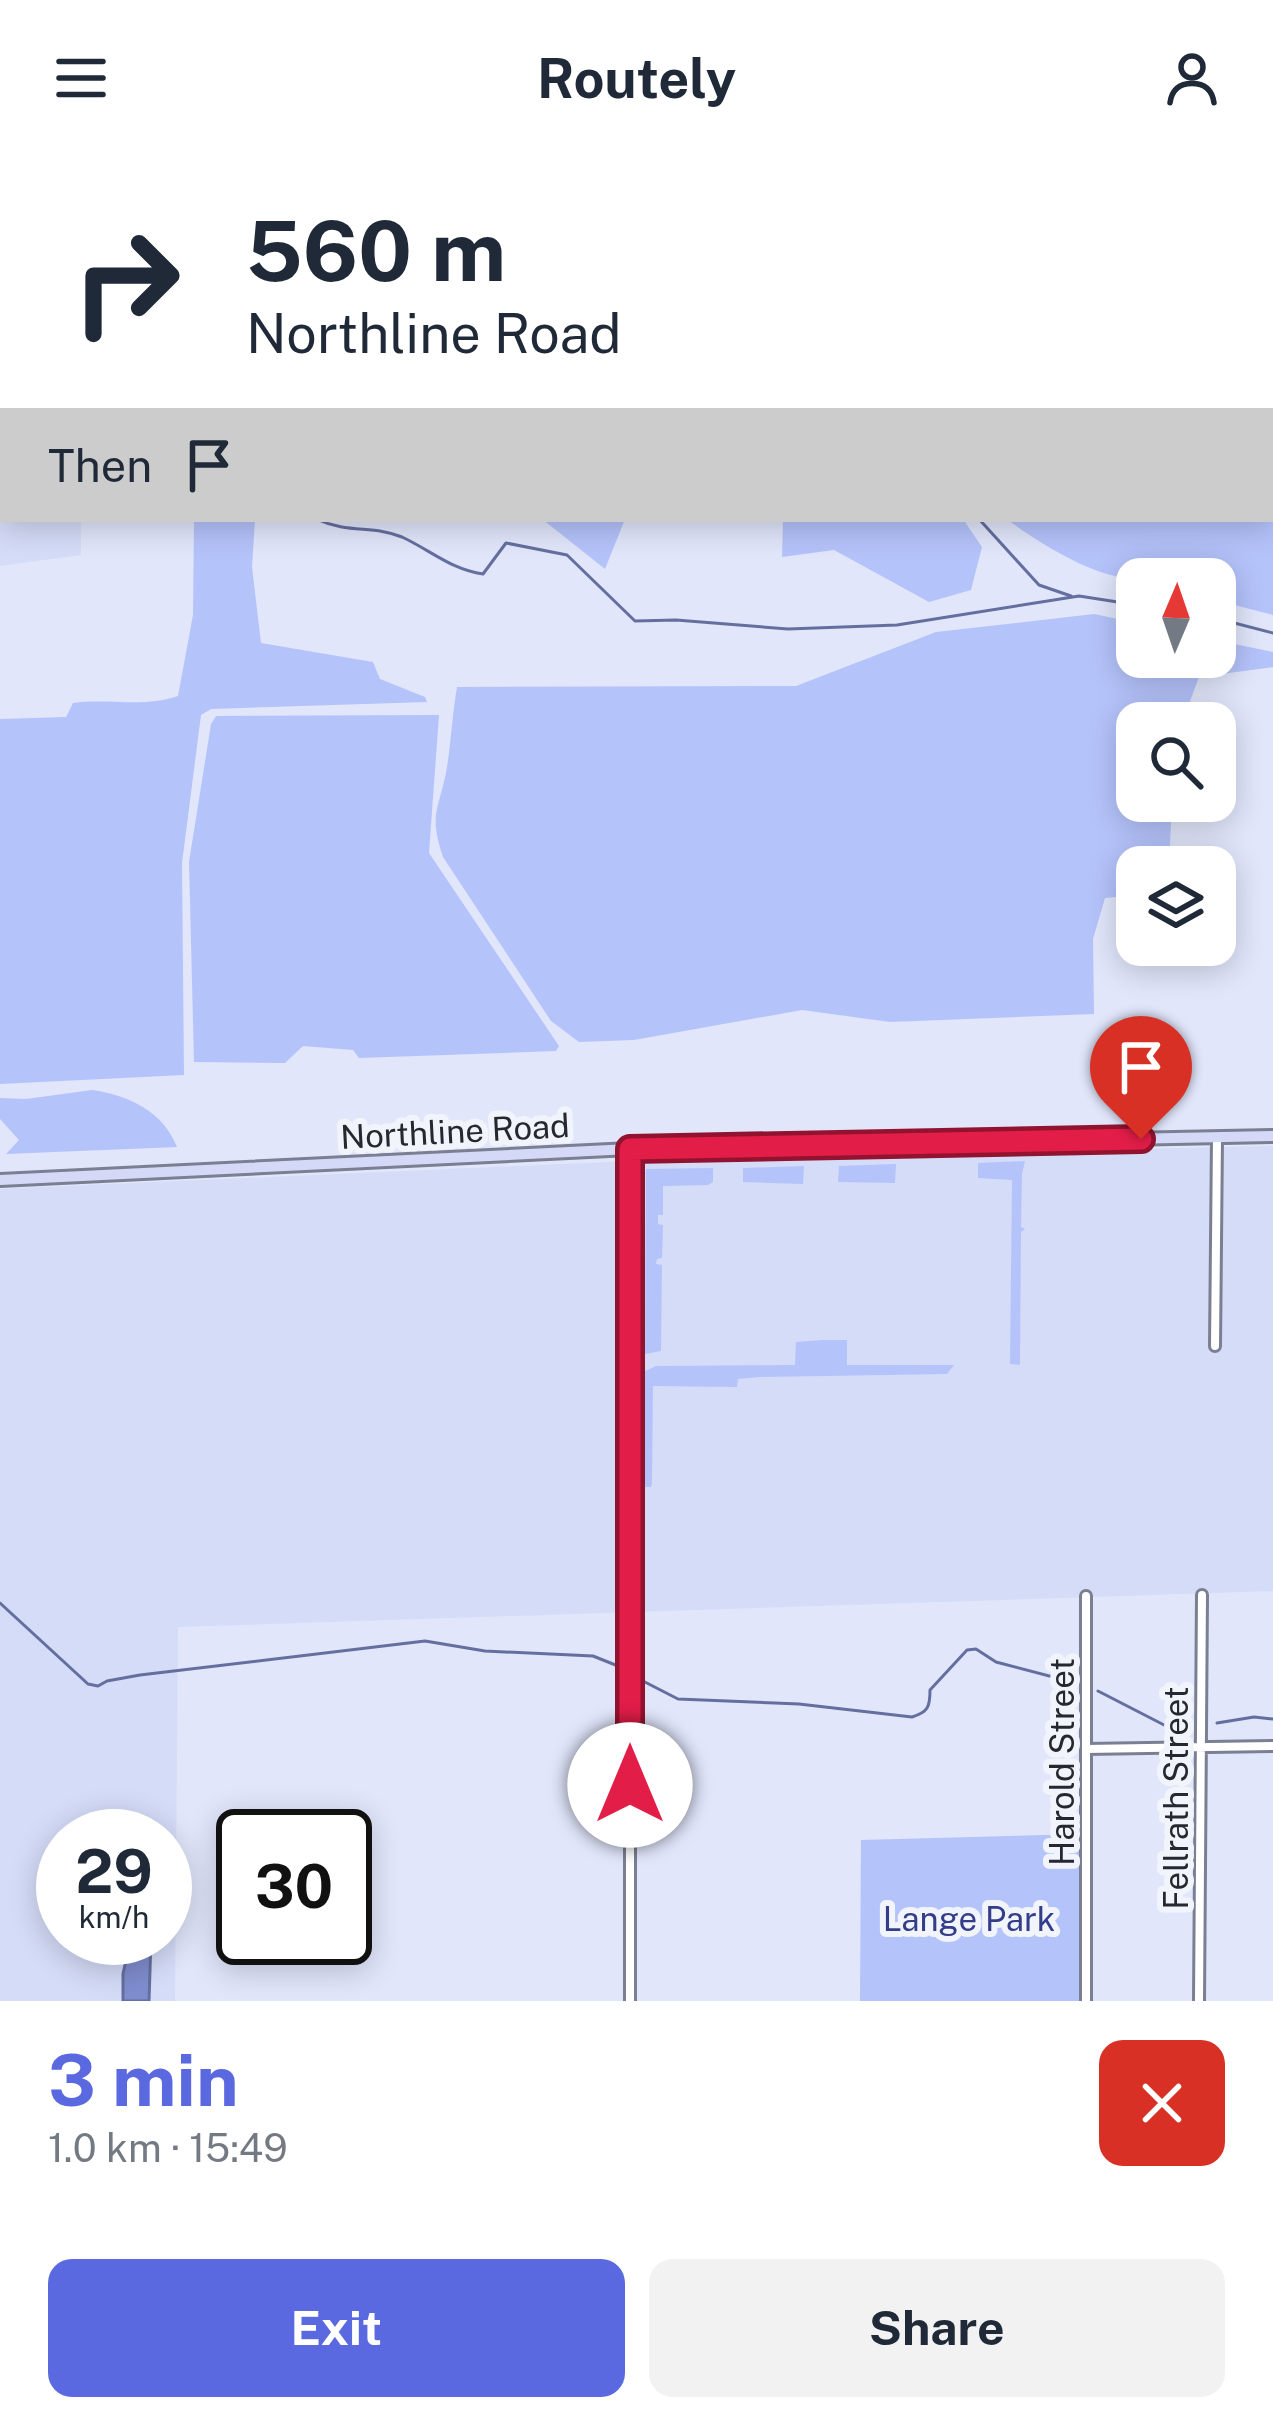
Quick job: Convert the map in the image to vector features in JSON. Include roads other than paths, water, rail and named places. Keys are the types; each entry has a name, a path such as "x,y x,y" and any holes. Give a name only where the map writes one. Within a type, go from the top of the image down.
{"main road":[{"name":"Northline Road","path":"0,1180 630,1149 1273,1136"}],"street":[{"path":"1215,1346 1217,1138"},
{"path":"630,1149 630,2001"},
{"name":"Fellrath Street","path":"1199,2001 1202,1595"},
{"name":"Harold Street","path":"1086,1596 1086,2001"},
{"path":"1086,1749 1273,1746"}],"waterway":[{"path":"326,522 391,533 451,564 483,574 506,543 567,555 635,621 788,629 897,625 1079,596 1116,602"},
{"path":"982,522 1039,585 1071,596"},
{"path":"1236,623 1273,633"},
{"path":"0,1603 88,1684 98,1686 140,1675 425,1641 485,1651 593,1656 623,1668"},
{"path":"641,1680 678,1699 799,1704 912,1717 927,1708 930,1690 967,1650 1076,1683"},
{"path":"1098,1691 1181,1729"},
{"path":"1217,1723 1273,1719"}],"park label":[{"name":"Lange Park","path":"969,1919"}]}
